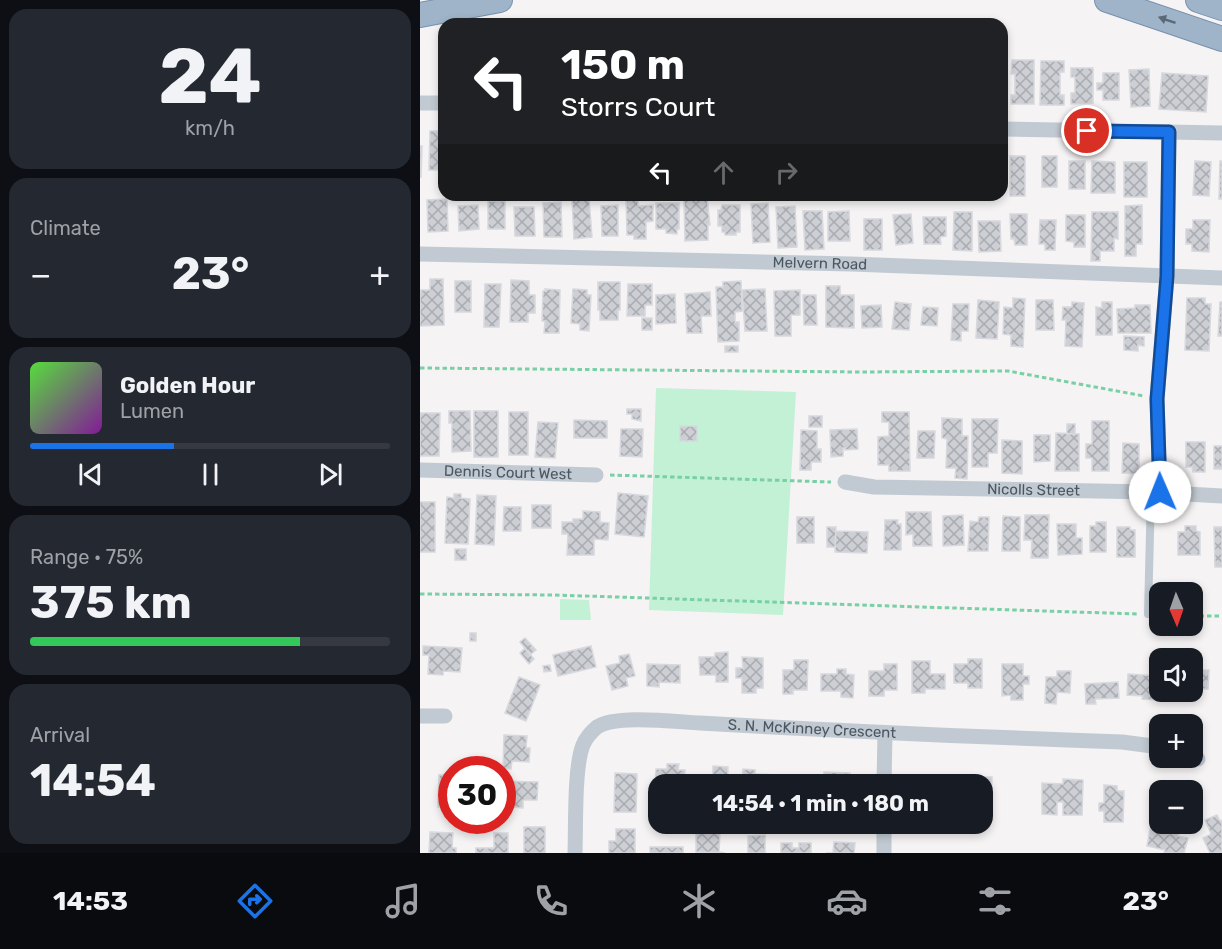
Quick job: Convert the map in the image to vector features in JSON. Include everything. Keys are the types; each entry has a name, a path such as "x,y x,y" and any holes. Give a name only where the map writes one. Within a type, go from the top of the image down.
{"highway":[{"path":"420,15 500,0"},
{"path":"1107,0 1222,39"},
{"path":"1198,0 1222,8"}],"street":[{"path":"420,103 438,103"},
{"path":"1008,129 1222,133"},
{"path":"1155,492 1157,399 1167,276 1169,132"},
{"name":"Melvern Road","path":"420,254 851,264 1222,278"},
{"name":"Dennis Court West","path":"420,470 596,475"},
{"name":"Nicolls Street","path":"845,482 874,487 1155,492 1222,496"},
{"path":"420,716 445,716"},
{"name":"S. N. McKinney Crescent","path":"575,853 580,756 588,736 599,726 616,721 639,720 1122,742 1149,746"},
{"path":"884,774 885,733"},
{"path":"884,834 884,853"}],"lane":[{"path":"1148,614 1155,492"}],"path":[{"path":"420,368 848,372 1008,371 1157,399"},
{"path":"596,475 845,482"},
{"path":"420,594 555,595 1148,614"},
{"path":"1203,616 1222,616"}],"green space":[{"path":"656,388 796,392 783,615 649,610"},
{"path":"560,599 589,600 591,620 560,620"}],"building":[{"path":"1012,60 1034,60 1034,104 1011,104 1011,95 1015,95 1015,74 1011,74"},
{"path":"1041,61 1064,61 1064,72 1060,72 1060,95 1064,95 1064,105 1040,105"},
{"path":"1071,68 1093,68 1093,103 1071,104 1071,93 1075,93 1075,77 1071,77"},
{"path":"1149,69 1150,106 1131,107 1129,70"},
{"path":"1103,73 1119,73 1119,100 1103,100 1103,90 1097,90 1097,83 1103,83"},
{"path":"1162,73 1208,76 1206,112 1159,109"},
{"path":"430,131 438,131 438,170 429,170"},
{"path":"420,146 422,146 421,177 420,177"},
{"path":"1010,156 1025,156 1025,196 1010,196"},
{"path":"1042,156 1057,156 1057,187 1042,187"},
{"path":"1069,161 1085,161 1085,189 1069,189"},
{"path":"1092,161 1115,162 1115,193 1091,193"},
{"path":"1195,161 1211,162 1209,196 1193,195"},
{"path":"1220,161 1222,161 1222,199 1219,199"},
{"path":"1124,162 1147,162 1147,197 1124,197"},
{"path":"427,200 447,201 448,231 428,232"},
{"path":"488,201 505,201 505,229 488,229"},
{"path":"572,201 589,201 592,237 574,239"},
{"path":"626,201 638,201 638,206 653,205 653,221 646,222 646,239 634,239 634,235 627,235"},
{"path":"684,201 707,201 710,225 708,225 708,240 685,241"},
{"path":"561,202 562,237 544,237 543,203"},
{"path":"656,203 679,203 677,234 666,233 666,229 656,229"},
{"path":"768,203 770,242 753,243 751,204"},
{"path":"478,205 479,229 459,231 458,206"},
{"path":"618,205 618,236 602,236 601,206"},
{"path":"722,205 740,205 740,232 736,232 736,235 725,235 725,232 722,232 722,226 718,226 718,210 721,210"},
{"path":"1142,205 1142,244 1136,244 1136,256 1125,256 1125,206"},
{"path":"795,206 797,247 778,248 776,207"},
{"path":"514,207 534,207 535,236 515,236"},
{"path":"803,211 822,211 824,249 805,250"},
{"path":"849,211 850,241 828,241 828,212"},
{"path":"954,212 972,212 972,251 953,250"},
{"path":"1092,212 1118,212 1118,239 1114,238 1114,251 1100,251 1100,261 1091,261"},
{"path":"911,214 913,243 896,245 893,215"},
{"path":"1010,214 1027,214 1027,245 1015,245 1014,239 1011,239"},
{"path":"1066,215 1085,215 1085,247 1074,247 1074,242 1066,241"},
{"path":"923,217 946,217 946,236 940,237 941,244 924,244"},
{"path":"864,219 882,219 882,250 864,250"},
{"path":"1040,220 1056,220 1055,250 1045,250 1045,244 1039,244"},
{"path":"1193,220 1210,220 1209,252 1192,251 1192,244 1186,244 1186,229 1193,229"},
{"path":"978,221 1000,221 1001,251 979,252"},
{"path":"430,279 443,279 444,325 420,326 420,290 430,290"},
{"path":"511,280 529,281 529,295 535,295 535,313 528,313 528,322 510,322"},
{"path":"455,281 471,281 471,312 455,312"},
{"path":"741,281 742,311 735,312 735,322 739,322 739,341 718,342 716,287 723,287 723,282"},
{"path":"598,282 620,282 618,320 600,320"},
{"path":"485,284 501,284 499,327 484,327"},
{"path":"628,284 652,284 652,305 645,305 645,316 627,316"},
{"path":"826,286 840,286 840,295 854,295 854,328 826,327"},
{"path":"545,289 560,290 559,333 544,333 545,321 542,321 543,291 546,291"},
{"path":"573,289 587,290 587,295 591,295 589,331 580,330 580,324 571,323"},
{"path":"765,289 767,331 745,331 742,290"},
{"path":"800,290 800,315 791,315 791,336 775,336 774,291"},
{"path":"710,292 711,316 701,316 702,333 687,333 685,294"},
{"path":"675,294 676,323 656,324 656,295"},
{"path":"803,295 816,295 817,325 804,325"},
{"path":"1013,298 1025,299 1023,347 1011,346 1011,335 1003,334 1004,307 1013,308"},
{"path":"1187,298 1205,298 1205,304 1211,304 1209,351 1185,350"},
{"path":"978,300 999,302 997,339 976,338"},
{"path":"1036,300 1053,300 1054,330 1036,330"},
{"path":"895,302 911,304 909,330 892,329"},
{"path":"1072,302 1084,303 1082,347 1065,346 1066,320 1062,320 1063,307 1072,307"},
{"path":"1102,302 1112,302 1112,335 1096,335 1096,307 1102,308"},
{"path":"1220,302 1222,302 1222,336 1218,336"},
{"path":"953,304 969,304 968,331 961,331 961,341 951,340"},
{"path":"881,305 882,327 862,328 861,306"},
{"path":"1135,305 1150,305 1151,333 1118,333 1117,309 1135,308"},
{"path":"923,307 938,308 937,326 921,325"},
{"path":"642,318 652,318 652,330 642,330"},
{"path":"1124,336 1144,337 1144,346 1138,345 1138,351 1124,350"},
{"path":"725,346 738,346 738,352 725,352"},
{"path":"627,409 641,409 641,421 632,419 632,414 627,414"},
{"path":"449,411 470,411 471,451 452,452 452,423 449,423"},
{"path":"474,411 498,411 498,457 474,457"},
{"path":"509,412 528,412 528,455 509,455"},
{"path":"882,412 909,412 910,471 889,471 889,465 878,465 878,437 889,436 889,422 882,422"},
{"path":"420,413 440,413 439,456 420,456"},
{"path":"809,416 822,416 822,427 809,427"},
{"path":"942,418 962,419 962,436 968,436 967,479 955,478 956,468 946,468 947,439 942,438"},
{"path":"972,419 998,419 997,453 988,453 988,467 972,467"},
{"path":"574,420 607,421 607,438 574,438"},
{"path":"1092,421 1109,421 1109,471 1092,471 1092,458 1086,458 1086,444 1092,444"},
{"path":"538,422 558,423 555,458 535,457"},
{"path":"1067,424 1075,424 1075,434 1067,434"},
{"path":"680,426 697,426 697,441 680,441"},
{"path":"621,429 643,429 642,457 620,456"},
{"path":"857,429 858,449 845,450 843,448 843,456 831,457 830,430"},
{"path":"801,430 817,431 817,449 821,449 821,462 811,462 811,470 800,470"},
{"path":"918,431 935,431 934,458 917,458"},
{"path":"1056,433 1079,434 1079,471 1055,471"},
{"path":"1034,435 1050,435 1050,461 1034,462"},
{"path":"1002,440 1022,441 1022,474 1002,473"},
{"path":"1186,442 1205,442 1205,472 1193,472 1192,467 1186,467"},
{"path":"1123,443 1139,444 1139,474 1122,473"},
{"path":"1214,446 1222,446 1222,469 1214,469"},
{"path":"618,493 648,496 644,537 615,534"},
{"path":"454,494 461,494 461,498 470,499 468,544 445,543 447,497 454,498"},
{"path":"477,495 496,496 494,545 475,544"},
{"path":"420,502 435,502 435,552 420,552"},
{"path":"532,505 551,505 551,528 532,528"},
{"path":"504,507 521,507 521,531 503,531"},
{"path":"583,511 600,512 600,522 609,523 608,540 594,539 594,555 567,555 568,534 562,534 562,522 583,519"},
{"path":"906,512 931,512 932,546 913,546 913,534 906,535"},
{"path":"963,515 964,545 943,546 943,516"},
{"path":"1025,515 1049,515 1048,558 1031,558 1032,540 1024,540"},
{"path":"1003,516 1020,517 1020,551 1002,551"},
{"path":"797,517 814,517 814,543 797,543"},
{"path":"979,517 989,517 988,551 968,551 970,521 978,522"},
{"path":"885,520 898,520 897,524 901,524 901,550 884,550"},
{"path":"1096,522 1106,522 1106,552 1090,552 1090,526 1096,526"},
{"path":"1057,524 1076,524 1076,538 1082,538 1082,554 1058,555"},
{"path":"1185,526 1196,526 1196,531 1200,532 1200,555 1178,555 1178,532 1185,532"},
{"path":"827,527 836,527 835,547 827,547"},
{"path":"1117,527 1130,527 1130,530 1135,530 1135,557 1117,557"},
{"path":"1214,527 1222,527 1222,567 1215,567"},
{"path":"836,531 868,532 867,553 835,552"},
{"path":"455,549 466,549 466,560 455,560"},
{"path":"470,633 476,633 476,641 470,641"},
{"path":"525,638 536,650 530,655 520,642"},
{"path":"423,646 462,648 460,672 443,671 443,675 428,674 429,655 423,655"},
{"path":"591,646 596,667 558,676 553,655"},
{"path":"525,648 534,659 529,664 520,653"},
{"path":"728,652 728,682 716,682 716,675 700,675 699,657 715,657 715,653"},
{"path":"629,654 635,676 626,678 628,686 612,690 606,666 620,663 619,656"},
{"path":"742,657 763,658 763,688 756,688 756,693 742,693 742,678 736,678 736,668 743,668"},
{"path":"968,659 982,659 982,688 968,688 968,683 954,683 954,664 968,664"},
{"path":"794,660 808,660 807,690 793,690 793,694 783,694 783,670 794,670"},
{"path":"912,661 930,661 930,674 945,674 945,689 925,689 925,693 912,693"},
{"path":"647,664 680,665 680,683 659,682 659,687 647,686"},
{"path":"884,664 897,664 897,690 884,690 884,696 869,696 869,671 884,671"},
{"path":"1002,664 1023,664 1023,676 1029,676 1029,684 1023,684 1023,700 1011,700 1011,695 1002,696"},
{"path":"550,665 551,671 544,672 543,666"},
{"path":"837,669 846,669 846,674 854,675 853,698 841,697 841,691 821,691 821,674 837,674"},
{"path":"1203,670 1209,670 1208,689 1203,689"},
{"path":"1057,671 1071,671 1070,693 1057,692 1056,704 1045,703 1046,677 1057,677"},
{"path":"1128,674 1149,675 1149,699 1142,699 1143,696 1127,695"},
{"path":"519,677 540,685 526,721 505,713"},
{"path":"1118,682 1119,698 1095,699 1096,704 1086,704 1085,684"},
{"path":"504,735 527,736 526,748 530,748 529,762 516,761 516,756 503,756"},
{"path":"667,764 679,764 678,770 685,770 685,774 656,774 656,769 667,769"},
{"path":"713,766 728,767 728,774 713,774"},
{"path":"743,769 755,770 755,774 743,774"},
{"path":"824,772 850,773 850,774 824,774"},
{"path":"615,773 637,774 636,812 614,812"},
{"path":"1063,779 1083,780 1082,815 1063,815 1063,802 1057,802 1057,815 1042,814 1042,783 1063,784"},
{"path":"516,781 538,782 537,800 523,800 523,808 516,807"},
{"path":"1104,785 1117,786 1117,791 1124,791 1123,822 1104,822 1104,811 1099,811 1099,803 1104,803"},
{"path":"1217,815 1220,821 1222,820 1222,853 1210,853 1203,838 1211,834 1205,820"},
{"path":"524,827 545,827 545,853 524,853"},
{"path":"616,829 635,829 635,853 609,853 609,841 616,841"},
{"path":"430,832 453,834 452,848 456,848 456,853 429,853"},
{"path":"494,834 508,834 508,853 476,853 476,848 494,848"},
{"path":"696,834 720,834 719,852 725,853 696,852"},
{"path":"1149,834 1178,834 1178,836 1188,838 1184,853 1164,853 1165,850 1147,846"},
{"path":"765,835 765,853 748,853 748,836"},
{"path":"834,842 855,843 854,853 833,853"},
{"path":"781,843 792,843 792,848 799,848 799,843 811,843 811,853 781,853"},
{"path":"650,847 683,847 683,853 650,853"}],"route":[{"path":"1087,131 1169,132 1167,276 1157,399 1160,492"}]}
